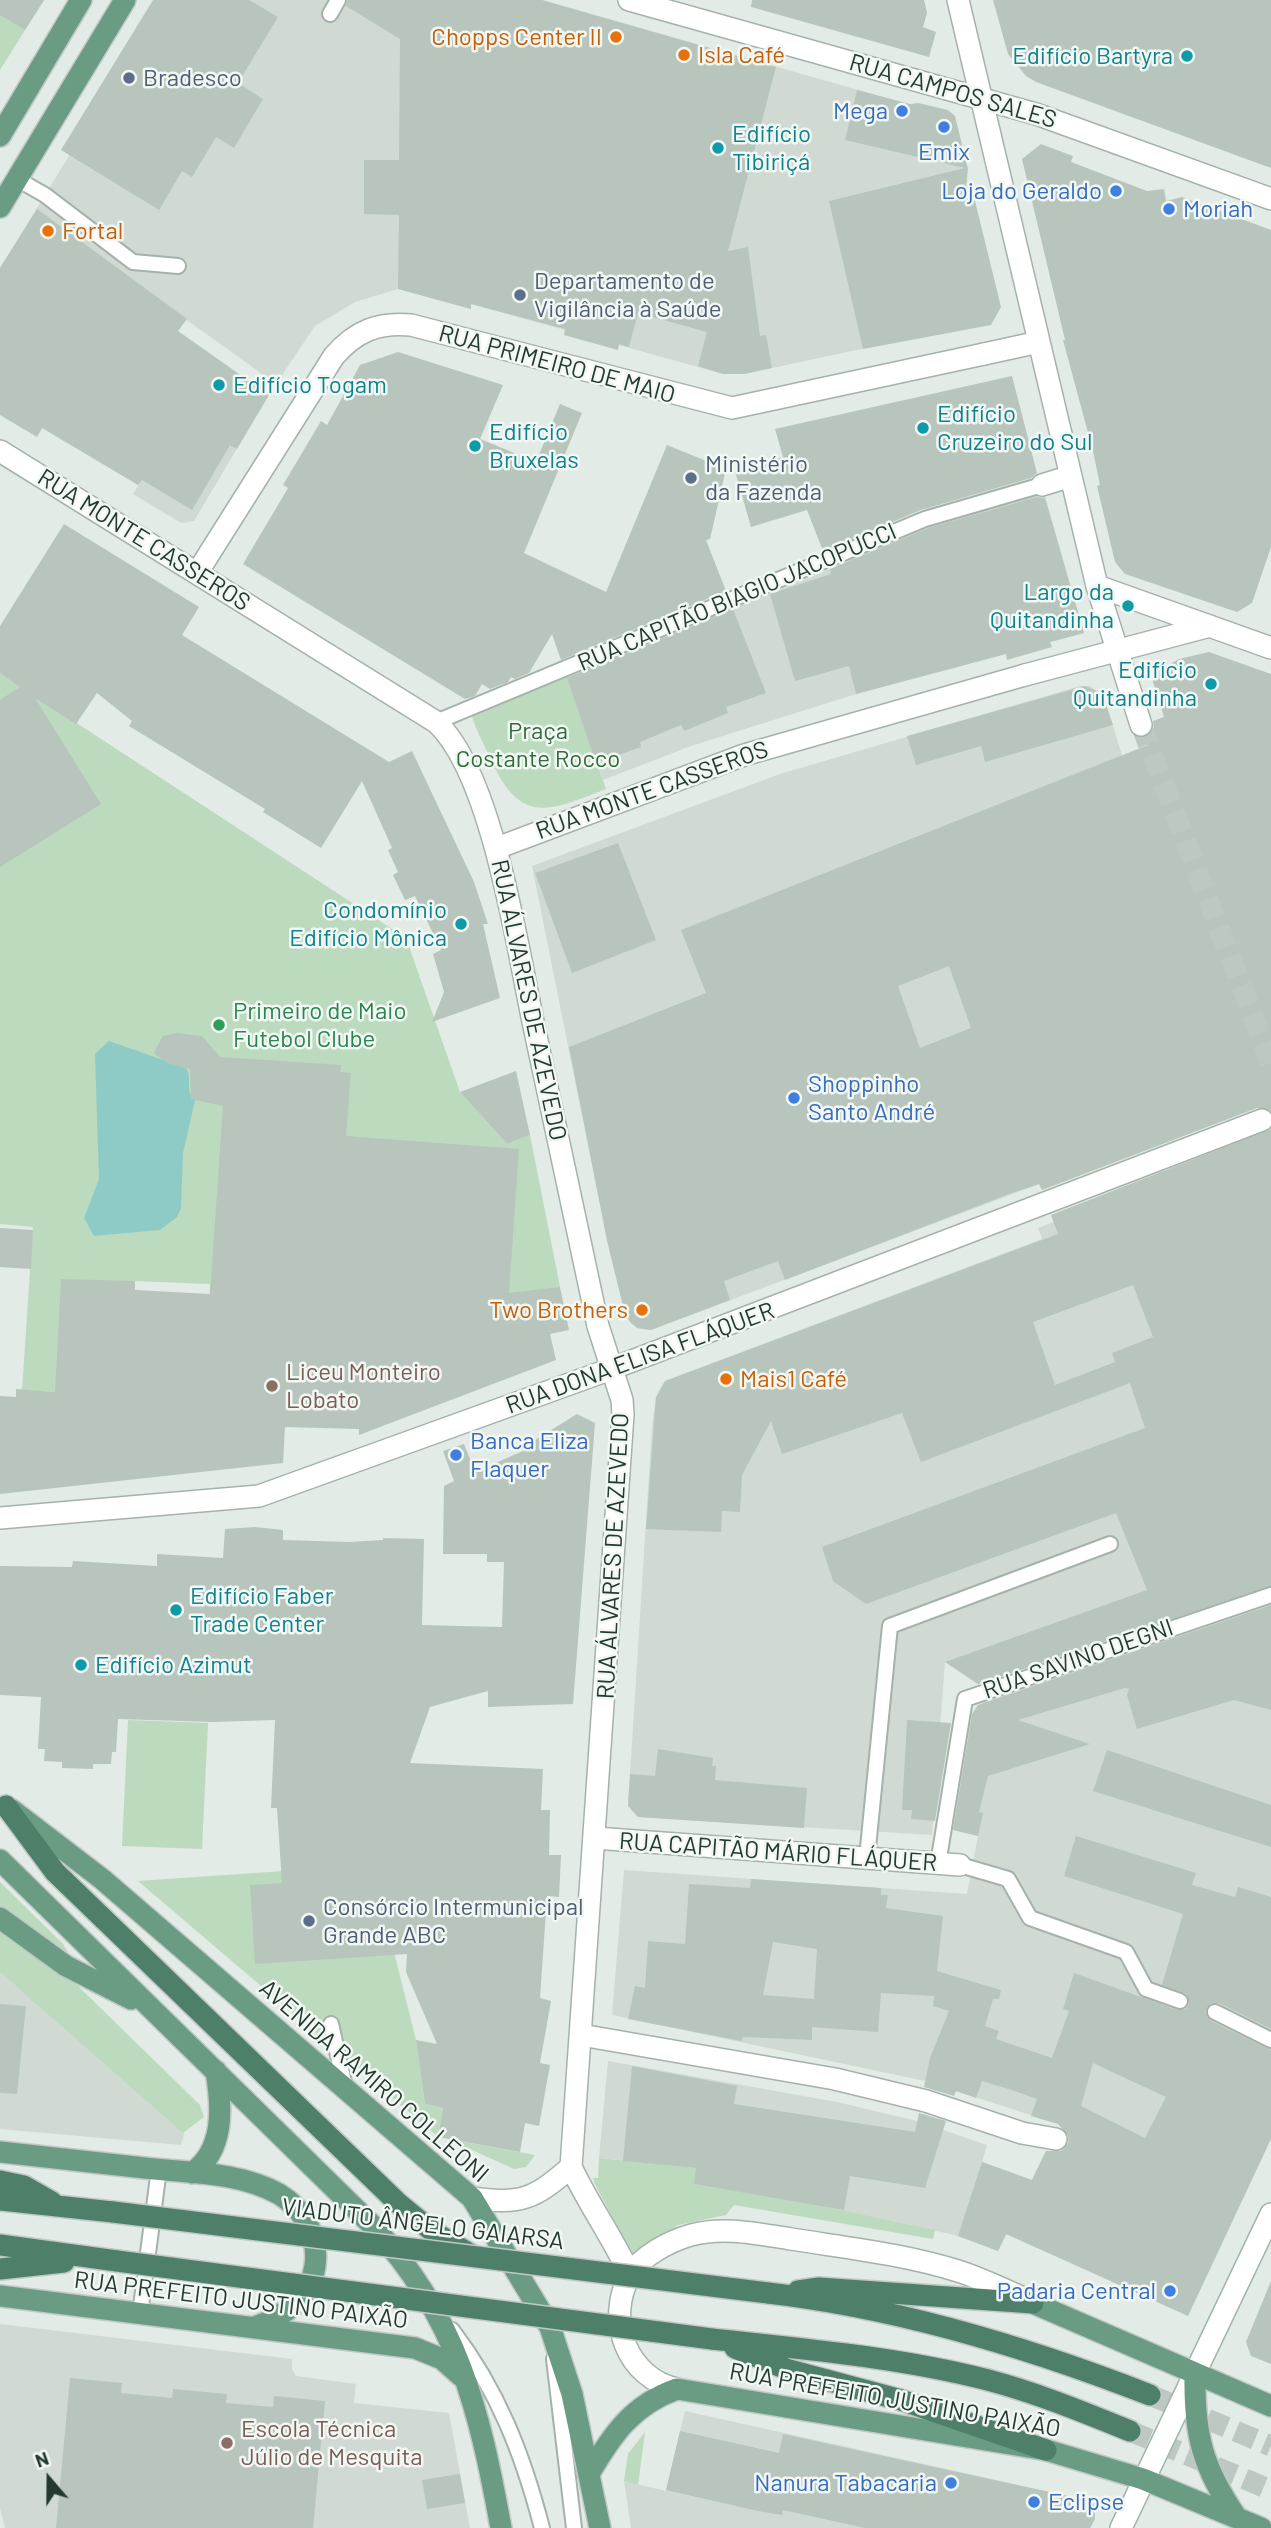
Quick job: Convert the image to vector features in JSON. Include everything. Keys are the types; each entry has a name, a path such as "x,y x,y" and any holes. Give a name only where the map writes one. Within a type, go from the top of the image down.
{"highway":[{"path":"3,1803 55,1872 126,1942 398,2203 432,2231 473,2256"},
{"path":"0,2180 24,2186 60,2206"},
{"name":"VIADUTO ÂNGELO GAIARSA","path":"0,2200 773,2294"},
{"path":"0,2245 915,2365 1027,2391 1130,2431"},
{"path":"0,2269 106,2260"},
{"path":"773,2294 819,2288 1033,2303"},
{"path":"773,2294 944,2326 1040,2354 1150,2395"},
{"path":"712,2339 789,2370 890,2396 1046,2450"}],"main road":[{"path":"0,136 81,0"},
{"path":"0,207 125,0"},
{"name":"AVENIDA RAMIRO COLLEONI","path":"3,1803 102,1879 472,2198 550,2327 572,2394 600,2528"},
{"path":"0,1860 373,2226 413,2272 436,2309 465,2380 485,2442 501,2528"},
{"path":"0,1918 66,1966 152,2010"},
{"path":"192,2173 206,2160 219,2129 220,2092 216,2071"},
{"path":"0,2152 232,2178 270,2190 300,2211 312,2232 316,2256 312,2280 306,2291 290,2309 253,2328"},
{"name":"RUA PREFEITO JUSTINO PAIXÃO","path":"0,2296 424,2350 442,2359 465,2380"},
{"path":"1033,2303 1271,2406"},
{"path":"1195,2375 1195,2415 1199,2444 1213,2480 1237,2518"},
{"path":"589,2474 624,2420 657,2396 677,2389"},
{"name":"RUA PREFEITO JUSTINO PAIXÃO","path":"677,2389 1046,2450 1143,2479 1261,2528"}],"street":[{"name":"RUA CAMPOS SALES","path":"629,0 1062,123 1271,199"},
{"path":"958,0 1097,586 1141,725"},
{"name":"RUA PRIMEIRO DE MAIO","path":"197,573 334,356 352,338 380,325 411,325 732,408 1039,342"},
{"name":"RUA MONTE CASSEROS","path":"0,451 436,722 447,733 461,755 497,848 757,751 1115,649"},
{"path":"1042,485 1071,477"},
{"path":"1097,586 1210,626 1269,640"},
{"path":"1115,649 1210,626"},
{"name":"RUA ÁLVARES DE AZEVEDO","path":"497,848 598,1326 623,1415 571,2167"},
{"name":"RUA DONA ELISA FLÁQUER","path":"0,1518 259,1496 611,1369 1262,1120"},
{"name":"RUA CAPITÃO MÁRIO FLÁQUER","path":"595,1838 960,1866"},
{"path":"581,2035 835,2080 926,2101 1022,2133 1056,2139"},
{"path":"472,2198 504,2203 529,2198 571,2167 582,2191 611,2234 630,2275"},
{"path":"1121,2528 1271,2214"},
{"path":"677,2389 647,2376 628,2355 620,2322 622,2298 630,2275 652,2255 677,2240 706,2232 740,2232 933,2264 1033,2303"}],"lane":[{"path":"330,14 338,0"},
{"path":"17,179 45,195 133,262 178,266"},
{"name":"RUA CAPITÃO BIAGIO JACOPUCCI","path":"436,722 925,519 1042,485"},
{"path":"867,1858 890,1626 1110,1544"},
{"name":"RUA SAVINO DEGNI","path":"938,1864 965,1699 1271,1595"},
{"path":"960,1866 1007,1879 1030,1918 1126,1952 1146,1989 1180,2001"},
{"path":"1215,2012 1271,2040"},
{"path":"331,2024 346,2092"},
{"path":"140,2314 159,2169"},
{"path":"436,2309 484,2374 506,2416 518,2446 542,2528"},
{"path":"550,2327 573,2528"}],"shaded area":[{"path":"165,0 542,0 952,119 998,306 988,322 744,374 723,374 471,304 471,309 398,289 355,302 315,326 276,384 134,282 37,437 0,268"},
{"path":"195,392 248,430 194,521 181,523 133,494"},
{"path":"1043,489 1084,633 856,694 691,746 603,780 566,675 823,572 925,524"},
{"path":"1080,686 1090,686 1104,697 1122,755 1219,1007 1042,1183 651,1330 637,1328 625,1314 607,1241 532,866 780,774"},
{"path":"1268,1137 1271,1143 1271,1588 978,1684 945,1662 932,1835 638,1817 628,1806 652,1426 656,1397 665,1381 1042,1239 1038,1228"},
{"path":"1271,1605 1271,2138 1007,2234 998,2251 958,2236 898,2222 694,2184 695,2167 599,2158 608,2061 837,2102 917,2121 987,2145 982,2162 1032,2180 1044,2154 1060,2152 1074,2129 925,2081 612,2015 624,1870 967,1894 978,1836 953,1830 976,1708 985,1701"},
{"path":"0,1972 180,2127 184,2134 181,2145 0,2129"},
{"name":"Escola Técnica Júlio de Mesquita","path":"0,2324 292,2359 292,2369 296,2376 356,2384 354,2403 449,2413 470,2528 5,2528 0,2508"},
{"path":"685,2411 1086,2500 1095,2518 1090,2528 631,2528 624,2481 666,2491"}],"green space":[{"path":"0,0 44,0 0,70"},
{"name":"Primeiro de Maio Futebol Clube","path":"0,673 406,938 460,1092 507,1144 530,1135 560,1287 208,1341 210,1284 135,1281 132,1344 55,1392 22,1390 33,1227 0,1224"},
{"name":"Praça Costante Rocco","path":"566,675 606,789 552,807 526,804 502,781 472,716"},
{"path":"128,1720 208,1723 202,1849 122,1846"},
{"path":"386,1864 393,1948 416,2040 425,2104 443,2108 438,2137 138,1881"},
{"path":"0,1882 68,1952 56,1949 0,1907"},
{"path":"0,1930 78,1986 200,2105 204,2117 183,2133 0,1972"},
{"path":"448,2139 535,2155 526,2167 514,2169"},
{"path":"599,2158 696,2168 694,2184 817,2205 935,2230 933,2239 734,2205 726,2215 678,2225 639,2254 631,2253 595,2184 593,2178 598,2178"},
{"path":"645,2432 638,2485 624,2481 628,2454"}],"water":[{"path":"109,1041 186,1068 188,1072 190,1093 195,1100 183,1153 181,1208 177,1217 160,1230 94,1236 84,1218 99,1179 95,1054"}],"building":[{"path":"0,0 44,0 25,30 0,15"},
{"path":"153,0 249,0 278,17 238,83 263,99 234,148 216,137 192,177 182,171 159,210 61,150"},
{"path":"348,0 542,0 776,67 728,251 748,247 760,336 766,335 772,368 744,374 723,374 698,366 707,332 638,313 629,347 619,344 618,350 564,335 565,329 471,304 471,309 398,289 399,215 364,214 364,160 399,160 400,39 346,6"},
{"path":"752,0 924,0 927,13 923,27 936,32 929,57 751,7"},
{"path":"993,0 1271,0 1271,168 1036,82 1026,76 1008,54"},
{"path":"857,90 910,104 918,103 948,110 955,116 968,169 964,201 974,197 1001,307 991,325 863,349 829,201 965,168 845,140"},
{"path":"1041,144 1073,156 1071,162 1147,191 1164,189 1166,201 1182,197 1271,230 1271,547 1252,603 1237,612 1125,574 1115,562 1097,486 1100,485 1093,451 1063,340 1022,159"},
{"path":"37,209 187,319 178,331 269,395 237,449 230,445 192,510 142,480 138,485 42,428 37,437 0,415 0,268"},
{"path":"398,352 503,385 480,439 536,462 560,404 582,413 524,553 606,592 667,445 726,469 710,539 706,540 726,591 561,660 552,634 529,673 515,679 511,677 508,682 490,689 482,684 475,696 465,699 243,564 288,488 283,485 321,421 327,425 360,365"},
{"path":"1012,376 1037,473 1031,478 921,510 823,551 807,510 751,527 735,471 783,457 775,429"},
{"path":"1037,497 1045,498 1084,633 1050,642 1052,647 1007,660 1006,654 856,694 849,666 795,681 770,594 831,574 830,569 928,528"},
{"path":"64,524 199,607 182,635 389,762 412,751 474,882 488,924 483,924 500,998 432,1022 444,992 433,954 441,950 415,896 405,900 393,875 398,872 388,850 392,848 362,781 321,848 263,812 265,809 129,726 132,721 97,693 76,724 35,698 101,804 0,867 0,700 20,687 0,673 0,626"},
{"path":"733,609 766,693 726,707 728,713 684,731 681,725 640,742 641,747 596,763 567,678"},
{"path":"1209,652 1271,674 1271,1111 1257,1108 1042,1190 1039,1184 1009,1194 785,1280 778,1261 724,1281 730,1300 651,1330 637,1328 625,1314 607,1240 569,1047 706,993 681,930 1148,745 1145,737 1154,728 1153,721 1164,717 1153,682 1156,672 1179,659","holes":["949,966 971,1028 920,1048 898,986"]},
{"path":"1085,686 1102,693 1113,725 985,762 981,746 916,765 907,736"},
{"path":"618,843 656,940 572,973 535,873"},
{"path":"177,1033 202,1036 220,1057 341,1065 340,1072 351,1073 346,1136 519,1149 509,1293 560,1287 569,1330 550,1334 556,1360 359,1435 359,1429 285,1427 283,1463 0,1494 0,1396 16,1397 16,1389 55,1392 61,1279 135,1281 135,1290 210,1294 223,1106 191,1099 190,1069 167,1063 154,1053 163,1036"},
{"path":"516,1071 530,1135 507,1144 460,1092"},
{"path":"1271,1129 1271,1586 978,1684 945,1662 1147,1590 1116,1513 866,1604 833,1581 822,1547 1145,1428 1130,1383 921,1462 902,1413 782,1454 771,1421 742,1475 740,1512 722,1511 721,1532 646,1529 656,1397 665,1381 1058,1234 1051,1215","holes":["1133,1285 1153,1337 1112,1353 1115,1362 1055,1385 1033,1322"]},
{"path":"0,1228 33,1230 31,1269 0,1267"},
{"path":"577,1414 595,1423 573,1704 488,1707 488,1691 430,1707 410,1763 543,1769 541,1810 550,1810 549,1855 561,1855 559,1897 547,1896 540,1998 551,2001 540,2063 550,2065 539,2126 525,2123 520,2152 438,2137 443,2108 425,2104 416,2040 437,2044 406,1972 407,1954 255,1964 250,1885 282,1883 277,1808 271,1808 275,1720 213,1722 118,1719 116,1752 112,1752 111,1764 93,1764 93,1769 62,1768 62,1762 44,1761 45,1749 38,1749 41,1697 0,1695 0,1566 72,1567 73,1561 157,1566 157,1554 223,1558 225,1529 255,1527 283,1530 283,1540 349,1542 383,1538 424,1539 422,1625 502,1627 504,1562 487,1562 487,1554 443,1554 444,1486 454,1481 443,1451 464,1444 475,1472 532,1447 532,1442"},
{"path":"1271,1605 1271,1710 1234,1700 1137,1729 1127,1695 1129,1689 1125,1688 1018,1720 1090,1744 988,1776 979,1812 983,1813 978,1836 953,1830 972,1714 978,1705"},
{"path":"907,1720 951,1723 935,1821 911,1819 912,1810 902,1810"},
{"path":"658,1749 713,1758 712,1766 716,1766 715,1780 807,1788 804,1828 638,1817 628,1806 630,1774 655,1776"},
{"path":"1107,1750 1271,1805 1271,1847 1093,1791"},
{"path":"1076,1836 1196,1873 1192,1885 1235,1897 1238,1887 1271,1897 1271,2029 1219,2003 1210,2004 1205,2012 1211,2021 1271,2050 1271,2139 1188,2316 1006,2234 998,2251 958,2236 982,2162 1032,2180 1046,2151 1061,2151 1069,2142 1068,2135 1058,2124 1031,2116 1037,2099 982,2081 976,2098 956,2091 954,2096 924,2087 930,2058 949,2011 933,2006 934,1996 881,1993 878,2032 812,2027 812,2040 743,2037 742,2041 628,2019 635,1986 645,1988 648,1941 685,1944 689,1884 750,1888 751,1879 881,1888 881,1895 888,1895 886,1908 943,1916 937,1971 1001,1990 999,1999 993,1999 985,2026 999,2031 996,2039 1052,2058 1069,2011 1063,2009 1074,1973 1177,2010 1186,2009 1189,2004 1187,1994 1162,1985 1183,1914 1064,1876","holes":["773,1942 817,1949 814,1999 763,1995","1093,2063 1166,2097 1145,2138 1081,2106"]},
{"path":"0,2004 26,2006 17,2094 0,2093"},
{"path":"632,2066 737,2086 734,2104 915,2132 919,2113 946,2121 925,2188 850,2176 844,2210 694,2184 696,2168 623,2161"},
{"path":"1271,2281 1271,2364 1251,2356 1246,2342"},
{"path":"70,2378 122,2383 121,2393 172,2398 173,2389 227,2394 226,2403 273,2407 274,2396 325,2401 313,2528 56,2528"},
{"path":"680,2431 779,2453 783,2434 1086,2500 1094,2504 1095,2519 1090,2528 865,2528 783,2510 782,2515 758,2511 666,2490"},
{"path":"460,2474 465,2503 427,2509 422,2480"}],"tunnel":[{"path":"1141,725 1271,1063"},
{"path":"1150,2395 1271,2446"},
{"path":"1130,2431 1271,2490"}],"place":[{"name":"Chopps Center II","path":"616,37"},
{"name":"Isla Café","path":"684,55"},
{"name":"Edifício Bartyra","path":"1187,56"},
{"name":"Bradesco","path":"129,78"},
{"name":"Mega","path":"902,111"},
{"name":"Emix","path":"944,127"},
{"name":"Edifício Tibiriçá","path":"718,148"},
{"name":"Loja do Geraldo","path":"1116,191"},
{"name":"Moriah","path":"1169,209"},
{"name":"Fortal","path":"48,231"},
{"name":"Departamento de Vigilância à Saúde","path":"520,295"},
{"name":"Edifício Togam","path":"219,385"},
{"name":"Edifício Cruzeiro do Sul","path":"923,428"},
{"name":"Edifício Bruxelas","path":"475,446"},
{"name":"Ministério da Fazenda","path":"691,478"},
{"name":"Largo da Quitandinha","path":"1128,606"},
{"name":"Edifício Quitandinha","path":"1211,684"},
{"name":"Condomínio Edifício Mônica","path":"461,924"},
{"name":"Primeiro de Maio Futebol Clube","path":"219,1025"},
{"name":"Shoppinho Santo André","path":"794,1098"},
{"name":"Two Brothers","path":"642,1310"},
{"name":"Mais1 Café","path":"726,1379"},
{"name":"Liceu Monteiro Lobato","path":"272,1386"},
{"name":"Banca Eliza Flaquer","path":"456,1455"},
{"name":"Edifício Faber Trade Center","path":"176,1610"},
{"name":"Edifício Azimut","path":"81,1665"},
{"name":"Consórcio Intermunicipal Grande ABC","path":"309,1921"},
{"name":"Padaria Central","path":"1170,2291"},
{"name":"Escola Técnica Júlio de Mesquita","path":"227,2443"},
{"name":"Nanura Tabacaria","path":"951,2483"},
{"name":"Eclipse","path":"1034,2502"}]}
